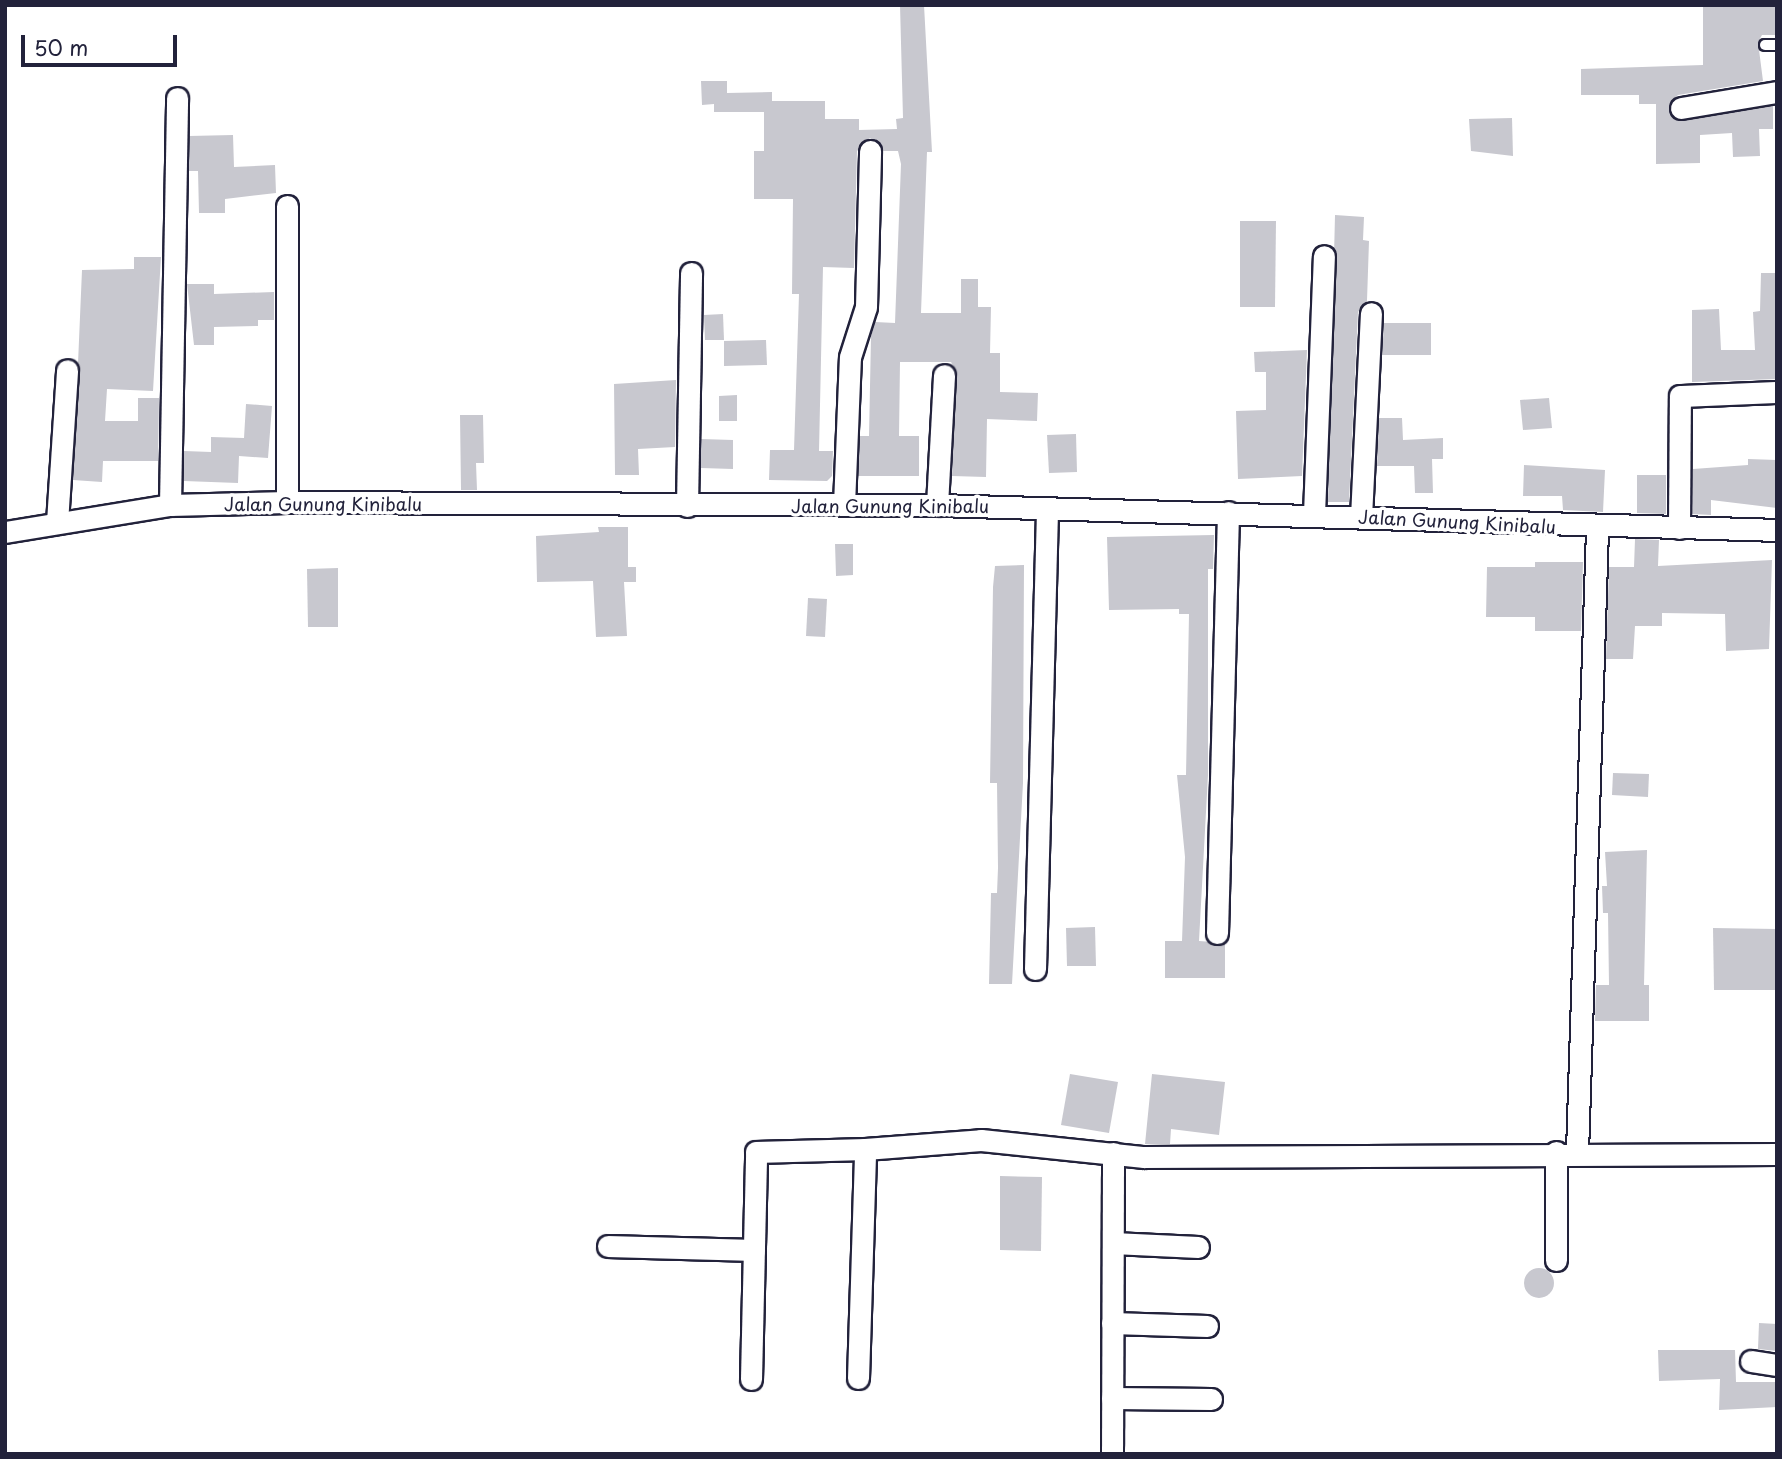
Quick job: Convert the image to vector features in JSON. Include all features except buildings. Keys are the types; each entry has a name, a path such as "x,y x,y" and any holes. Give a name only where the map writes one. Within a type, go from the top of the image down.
{"street":[{"path":"1681,108 1777,92"},
{"path":"170,505 177,98"},
{"path":"844,505 850,357 866,307 870,151"},
{"path":"287,206 287,502"},
{"path":"1314,514 1324,256"},
{"path":"687,506 691,273"},
{"path":"1361,517 1371,313"},
{"path":"57,522 67,370"},
{"path":"937,505 944,375"},
{"path":"1679,528 1680,396 1777,393"},
{"name":"Jalan Gunung Kinibalu","path":"5,532 170,505 287,502 687,506 937,505 1314,514 1597,529 1777,530"},
{"path":"1035,969 1047,508"},
{"path":"1217,933 1228,512"},
{"path":"1556,1260 1566,1152 1597,529"},
{"path":"751,1379 756,1152 865,1149 981,1140 1114,1153 1221,1157 1566,1152 1711,1158 1777,1154"},
{"path":"858,1378 865,1149"},
{"path":"1112,1454 1114,1153"},
{"path":"1113,1242 1198,1247"},
{"path":"608,1246 754,1250"},
{"path":"1112,1322 1207,1326"},
{"path":"1751,1361 1777,1366"},
{"path":"1112,1398 1211,1399"}]}
